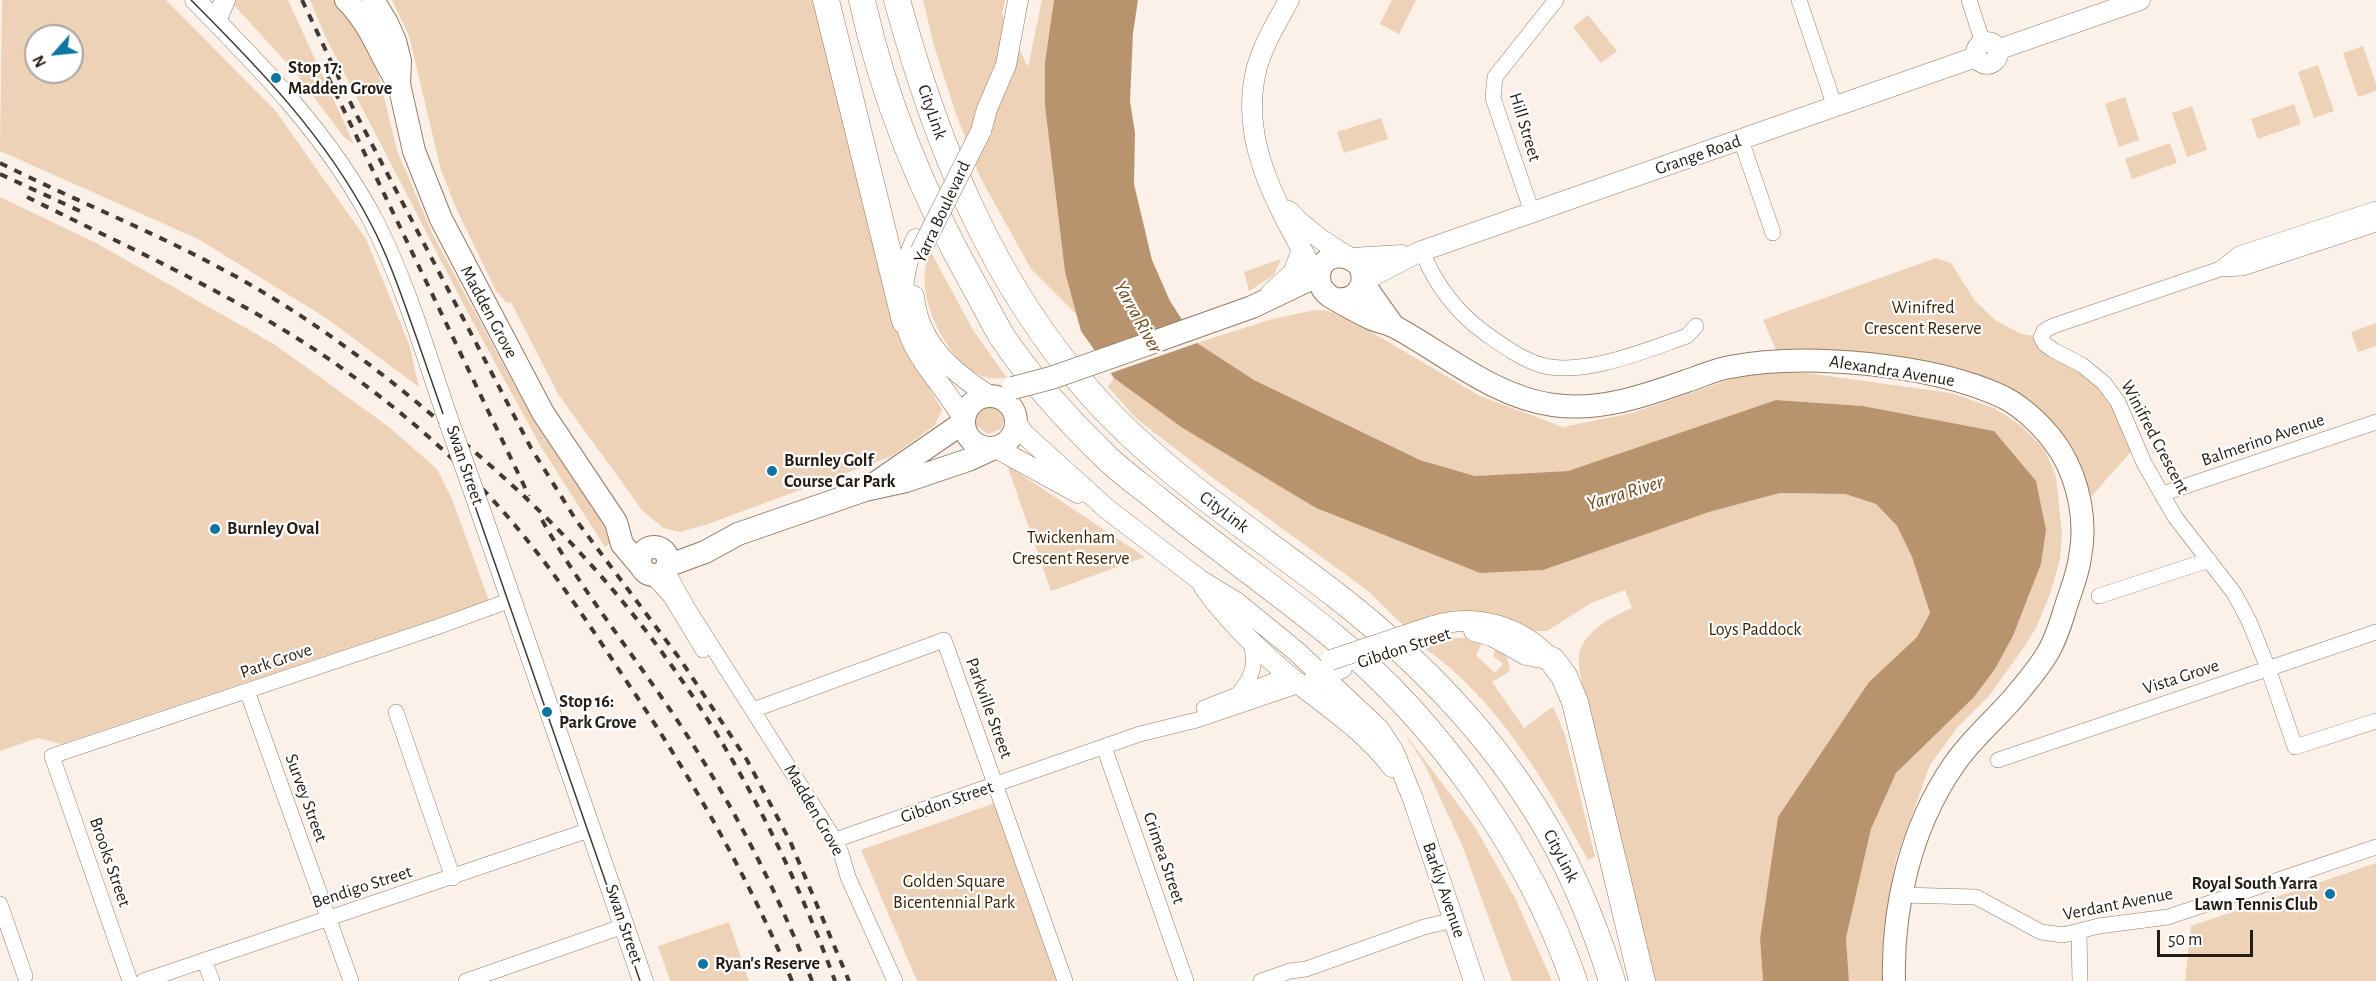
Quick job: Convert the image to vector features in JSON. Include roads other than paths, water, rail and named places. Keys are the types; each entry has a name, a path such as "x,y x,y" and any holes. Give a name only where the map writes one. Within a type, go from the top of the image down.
{"highway":[{"path":"826,0 905,321"},
{"name":"CityLink","path":"862,0 891,100 927,194 949,242 1003,337 1058,407 1107,459 1335,638 1383,680 1446,754 1501,832 1531,884 1574,981"},
{"name":"CityLink","path":"897,0 931,114 963,195 996,260 1040,329 1092,394 1137,440 1193,489 1373,626 1420,668 1479,731 1518,783 1556,844 1584,901 1612,981"},
{"path":"1552,660 1564,676 1575,702 1642,981"},
{"path":"1383,680 1446,734 1495,798 1549,890 1566,925 1587,981"}],"main road":[{"name":"Swan Street","path":"195,0 289,97 327,146 361,198 374,223 398,276 643,981"},
{"path":"216,21 225,0"},
{"name":"Madden Grove","path":"346,0 366,22 385,62 399,84"},
{"name":"Madden Grove","path":"373,0 387,22 400,61 399,84 421,172 455,249 543,413 616,522 622,544 657,563"},
{"name":"Yarra Boulevard","path":"964,421 945,389 917,351 905,321 904,278 908,259 918,245 981,121 1006,65 1017,0"},
{"path":"1289,0 1264,48 1253,85 1251,103 1256,148 1262,168 1302,250 1309,263 1320,274"},
{"name":"Grange Road","path":"1363,282 1421,252 1835,107 1986,50 2140,0"},
{"path":"1239,312 1305,299 1352,297 1363,282 1360,266 1302,225 1275,196"},
{"name":"Yarra Boulevard","path":"918,245 914,290 916,310 926,337 948,365 1009,404 1024,434 1107,508"},
{"path":"1239,312 1290,278 1302,250"},
{"name":"Grange Road","path":"1350,257 1385,257 1421,252"},
{"path":"1334,298 1321,286 1320,274 1324,264 1331,258 1350,257"},
{"path":"1200,580 1107,508 994,448 978,446 966,433 964,421 968,409 975,401 1009,404 1051,378 1239,312 1320,274"},
{"name":"Alexandra Avenue","path":"1363,282 1392,324"},
{"name":"Alexandra Avenue","path":"1334,298 1373,320 1392,324 1484,380 1520,397 1553,405 1602,406 1641,396 1729,367 1823,360 1913,371 1964,382 2006,398 2032,418 2060,450 2078,491 2083,527 2080,558 2063,616 2048,652 2018,693 1969,745 1952,767 1913,845 1895,933 1894,981"},
{"path":"657,563 865,490 906,481 968,460 1011,439 1009,404"},
{"path":"865,490 964,421"},
{"name":"Barkly Avenue","path":"1200,580 1225,614 1250,638 1294,680 1379,751 1398,774 1413,799"},
{"name":"Barkly Avenue","path":"1200,580 1236,602 1328,668 1384,736 1398,762 1413,799 1474,981"},
{"name":"Gibdon Street","path":"1294,680 1437,630 1500,630 1534,642 1552,660"},
{"path":"1500,630 1516,650 1530,656 1552,660"}],"street":[{"name":"Hill Street","path":"1532,212 1493,98 1495,77 1556,0"},
{"path":"1799,0 1835,107"},
{"path":"1969,0 1986,50"},
{"path":"1741,140 1773,233"},
{"path":"2220,269 2239,254 2376,208"},
{"path":"2220,269 2243,268 2376,224"},
{"path":"1421,252 1430,273 1439,286 1475,326 1516,354 1542,365 1569,366 1610,362 1687,336 1696,326"},
{"name":"Winifred Crescent","path":"2220,269 2053,326 2044,331 2041,337 2045,344 2053,350 2082,365 2110,392 2128,422 2144,463 2175,517 2234,593 2249,621 2295,747 2376,721"},
{"name":"Balmerino Avenue","path":"2162,495 2376,422"},
{"path":"2099,596 2209,560"},
{"name":"Madden Grove","path":"657,563 671,597 704,652 753,710 835,840 848,877 895,981"},
{"name":"Park Grove","path":"52,756 511,600"},
{"name":"Vista Grove","path":"1998,760 2376,632"},
{"path":"1239,693 1254,670 1250,638"},
{"name":"Parkville Street","path":"753,710 944,640 1065,981"},
{"name":"Gibdon Street","path":"835,840 1160,728 1239,693 1294,680"},
{"name":"Gibdon Street","path":"1160,728 1197,720 1294,680"},
{"name":"Survey Street","path":"247,691 351,981"},
{"path":"396,712 453,878"},
{"name":"Crimea Street","path":"1104,747 1186,981"},
{"name":"Brooks Street","path":"52,756 130,981"},
{"name":"Bendigo Street","path":"148,980 592,829"},
{"name":"Verdant Avenue","path":"1901,895 1976,897 2042,932 2051,935 2079,933 2099,926 2168,917 2376,847"},
{"path":"0,904 25,976"},
{"path":"1262,981 1290,971 1306,969 1424,927 1454,920"},
{"path":"466,981 624,926"},
{"path":"2079,933 2080,981"},
{"path":"204,960 212,981"}],"water":[{"name":"Yarra River","path":"1054,0 1138,0 1133,33 1130,101 1135,133 1134,184 1152,260 1170,301 1197,343 1254,380 1420,460 1475,476 1568,471 1776,400 1863,406 1994,431 2036,481 2046,530 2041,564 2013,636 1995,669 1973,698 1896,773 1871,829 1846,938 1849,981 1763,981 1760,939 1778,817 1869,682 1917,637 1930,613 1912,557 1897,526 1876,504 1845,494 1780,493 1709,512 1543,570 1480,573 1316,508 1181,427 1114,378 1081,331 1065,272 1045,106 1045,62"}],"tram line":[{"path":"191,0 290,105 353,192 378,238 417,339 640,981"}],"railway":[{"path":"302,0 354,110 531,448 576,520 680,659 747,760 790,841 849,981"},
{"path":"328,77 529,496"},
{"path":"0,163 201,258 292,310 342,344 414,400 539,510 569,540 624,603 662,652 697,703 760,810 787,866 835,981"},
{"path":"0,174 82,212"},
{"path":"27,197 223,295 299,340 388,403 462,468 506,515 566,591 649,715 695,789 737,864 792,981"},
{"path":"542,520 591,598 679,723 718,785 769,881 812,981"}],"place":[{"name":"Stop 17: Madden Grove","path":"276,78"},
{"name":"Burnley Golf Course Car Park","path":"772,471"},
{"name":"Burnley Oval","path":"215,529"},
{"name":"Stop 16: Park Grove","path":"547,712"},
{"name":"Royal South Yarra Lawn Tennis Club","path":"2330,894"},
{"name":"Ryan's Reserve","path":"703,964"}],"park label":[{"name":"Winifred Crescent Reserve","path":"1923,318"},
{"name":"Twickenham Crescent Reserve","path":"1071,548"},
{"name":"Loys Paddock","path":"1755,630"},
{"name":"Golden Square Bicentennial Park","path":"954,892"}]}
